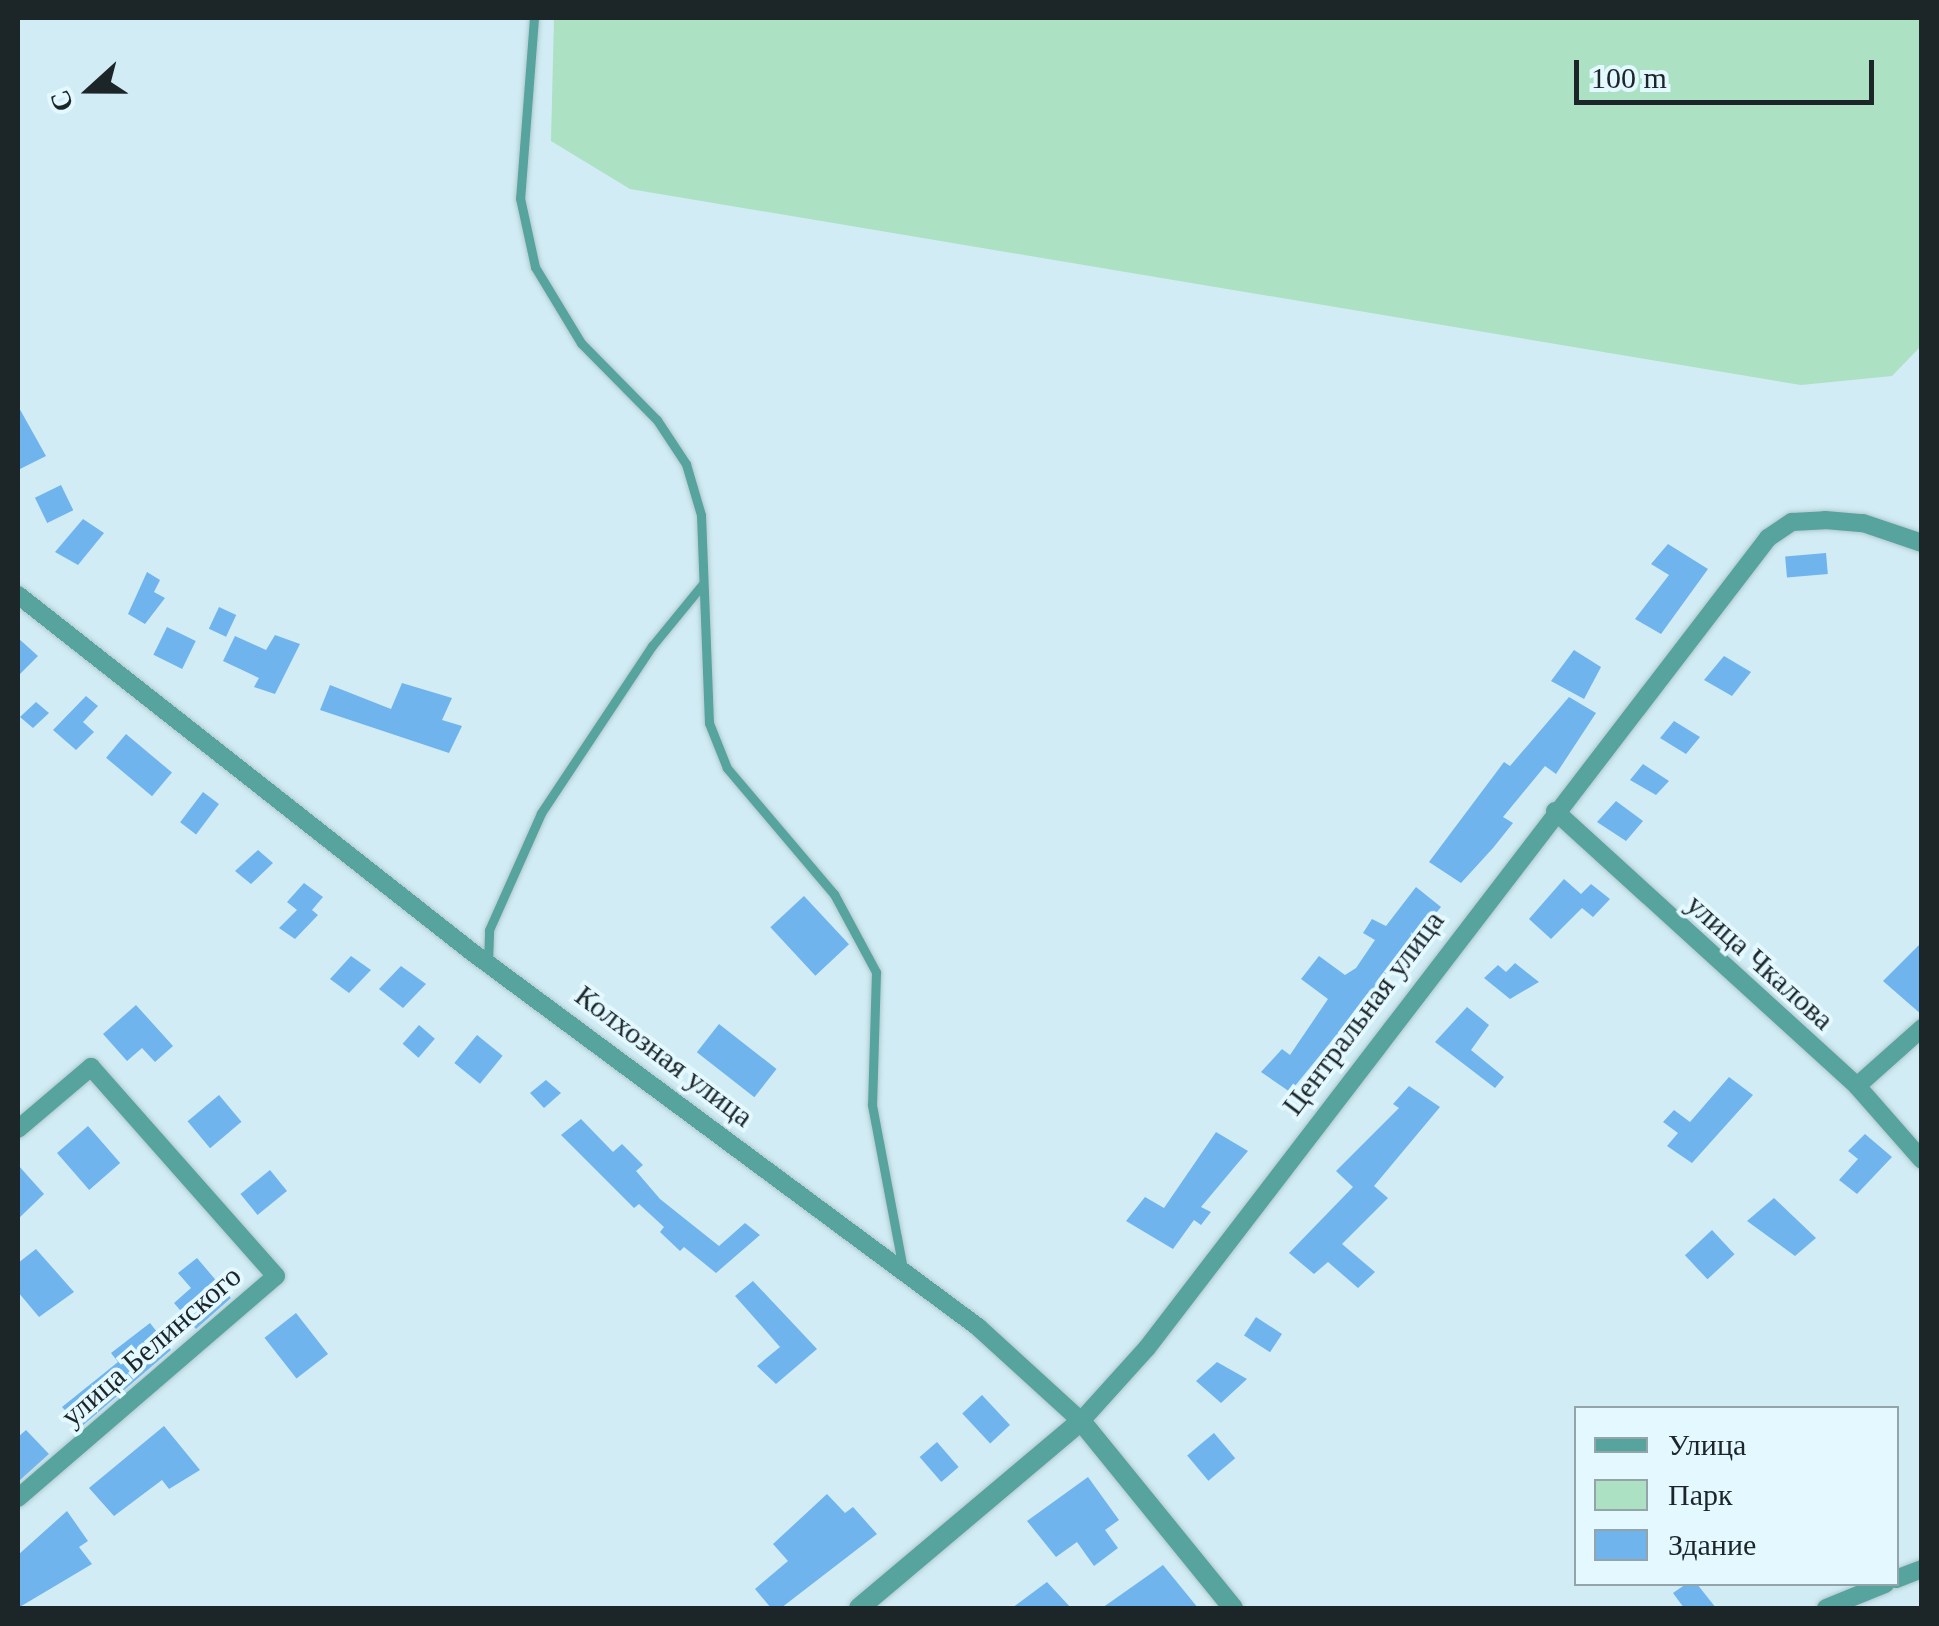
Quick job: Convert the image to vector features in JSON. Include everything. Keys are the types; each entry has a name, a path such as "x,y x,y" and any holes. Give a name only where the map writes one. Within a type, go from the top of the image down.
{"street":[{"name":"Центральная улица","path":"858,1608 1080,1421 1146,1348 1554,811 1781,526 1804,520 1862,523 1922,543"},
{"name":"Колхозная улица","path":"18,594 488,963 978,1327 1080,1421 1232,1608"},
{"name":"улица Чкалова","path":"1554,811 1858,1086 1922,1160"},
{"path":"1858,1086 1922,1028"},
{"name":"улица Белинского","path":"18,1129 91,1067 276,1276 18,1498"},
{"path":"1826,1608 1880,1586"}],"lane":[{"path":"534,18 520,198 534,266 581,343 657,420 686,464 701,515 709,723 727,768 834,894 876,972 872,1105 904,1272"},
{"path":"488,963 489,930 541,813 652,646 702,585"}],"green space":[{"path":"554,18 1921,18 1921,346 1892,376 1801,385 630,189 551,141"}],"building":[{"path":"18,406 46,456 18,470"},
{"path":"61,485 73,510 47,523 35,498"},
{"path":"83,519 104,533 78,565 55,552"},
{"path":"1668,544 1708,569 1661,634 1635,619 1669,575 1651,564"},
{"path":"1826,553 1828,574 1787,577 1785,557"},
{"path":"147,572 160,580 154,592 165,598 145,624 128,614"},
{"path":"219,607 236,615 226,637 209,629"},
{"path":"167,627 196,641 182,669 153,655"},
{"path":"275,635 300,644 275,694 254,687 259,678 223,661 235,636 266,650"},
{"path":"18,638 38,656 18,676"},
{"path":"1574,650 1601,667 1584,699 1551,681"},
{"path":"1724,656 1751,672 1732,696 1704,680"},
{"path":"402,683 452,698 442,720 462,726 449,753 320,710 330,685 391,709"},
{"path":"86,696 98,706 83,722 94,732 76,750 53,730"},
{"path":"1569,697 1596,713 1556,774 1545,766 1503,817 1513,823 1461,883 1429,862 1504,762 1510,766"},
{"path":"36,702 49,713 33,728 20,717"},
{"path":"1674,721 1700,737 1686,754 1660,738"},
{"path":"126,734 172,773 152,796 106,758"},
{"path":"1643,764 1669,781 1656,795 1630,780"},
{"path":"203,792 219,804 196,834 180,822"},
{"path":"1616,801 1643,821 1626,841 1597,822"},
{"path":"258,850 273,863 251,884 235,871"},
{"path":"1564,879 1581,894 1591,884 1610,899 1593,917 1582,908 1551,939 1529,919"},
{"path":"304,883 323,897 312,910 318,915 295,939 279,928 297,910 287,902"},
{"path":"1416,887 1441,907 1290,1092 1261,1072 1282,1049 1290,1055 1328,999 1301,979 1319,956 1345,975 1356,968 1375,940 1363,933 1372,919 1386,926"},
{"path":"804,896 849,944 815,976 770,927"},
{"path":"1922,942 1922,1015 1883,981"},
{"path":"351,956 371,970 349,993 330,979"},
{"path":"1515,963 1539,982 1510,999 1484,978 1498,965 1506,972"},
{"path":"401,966 426,984 403,1008 379,989"},
{"path":"136,1005 173,1046 155,1062 142,1048 127,1061 103,1034"},
{"path":"1467,1007 1489,1025 1471,1050 1504,1077 1495,1088 1435,1042"},
{"path":"719,1024 777,1069 754,1097 697,1052"},
{"path":"419,1025 435,1039 418,1058 403,1044"},
{"path":"477,1035 503,1056 480,1084 454,1063"},
{"path":"1729,1077 1753,1095 1692,1163 1667,1146 1678,1133 1663,1122 1674,1110 1690,1122"},
{"path":"546,1080 561,1093 544,1108 530,1093"},
{"path":"1409,1086 1440,1107 1374,1186 1388,1198 1342,1244 1375,1272 1358,1288 1328,1262 1314,1274 1289,1253 1353,1187 1336,1171 1399,1108 1393,1104"},
{"path":"219,1095 241,1122 210,1148 188,1121"},
{"path":"581,1119 613,1152 622,1144 643,1165 636,1171 660,1199 719,1246 745,1223 760,1235 716,1273 684,1247 680,1251 660,1232 664,1227 639,1204 634,1208 561,1135"},
{"path":"88,1126 120,1163 89,1190 57,1153"},
{"path":"1216,1132 1248,1151 1201,1207 1211,1212 1201,1225 1194,1220 1173,1249 1126,1221 1145,1197 1164,1208"},
{"path":"1865,1134 1892,1157 1857,1194 1839,1180 1858,1159 1848,1151"},
{"path":"18,1165 44,1194 18,1219"},
{"path":"270,1170 287,1191 257,1215 240,1194"},
{"path":"1774,1198 1816,1238 1795,1256 1747,1221"},
{"path":"1712,1230 1735,1254 1707,1279 1685,1255"},
{"path":"36,1249 74,1292 39,1317 18,1292 18,1263"},
{"path":"197,1258 231,1298 196,1329 174,1303 191,1288 178,1273"},
{"path":"753,1281 817,1349 776,1384 757,1366 780,1347 735,1296"},
{"path":"296,1313 328,1354 296,1379 264,1338"},
{"path":"1256,1317 1282,1334 1270,1352 1244,1335"},
{"path":"150,1323 171,1350 81,1427 62,1407 118,1362 111,1353"},
{"path":"1217,1362 1247,1379 1221,1403 1196,1381"},
{"path":"982,1395 1010,1425 990,1443 962,1413"},
{"path":"164,1426 200,1470 169,1489 162,1480 114,1516 89,1488"},
{"path":"26,1430 49,1454 18,1482 18,1437"},
{"path":"1214,1433 1235,1458 1208,1481 1187,1455"},
{"path":"937,1442 959,1467 941,1482 920,1457"},
{"path":"1088,1477 1119,1520 1105,1530 1118,1548 1094,1566 1077,1542 1056,1557 1027,1521"},
{"path":"827,1494 845,1513 853,1507 877,1534 781,1608 771,1608 755,1589 788,1561 773,1544"},
{"path":"67,1511 88,1541 79,1547 92,1564 18,1608 18,1555"},
{"path":"1163,1565 1198,1608 1102,1608"},
{"path":"1047,1582 1071,1608 1012,1608"},
{"path":"1683,1586 1699,1586 1716,1608 1684,1608 1673,1593"}]}
